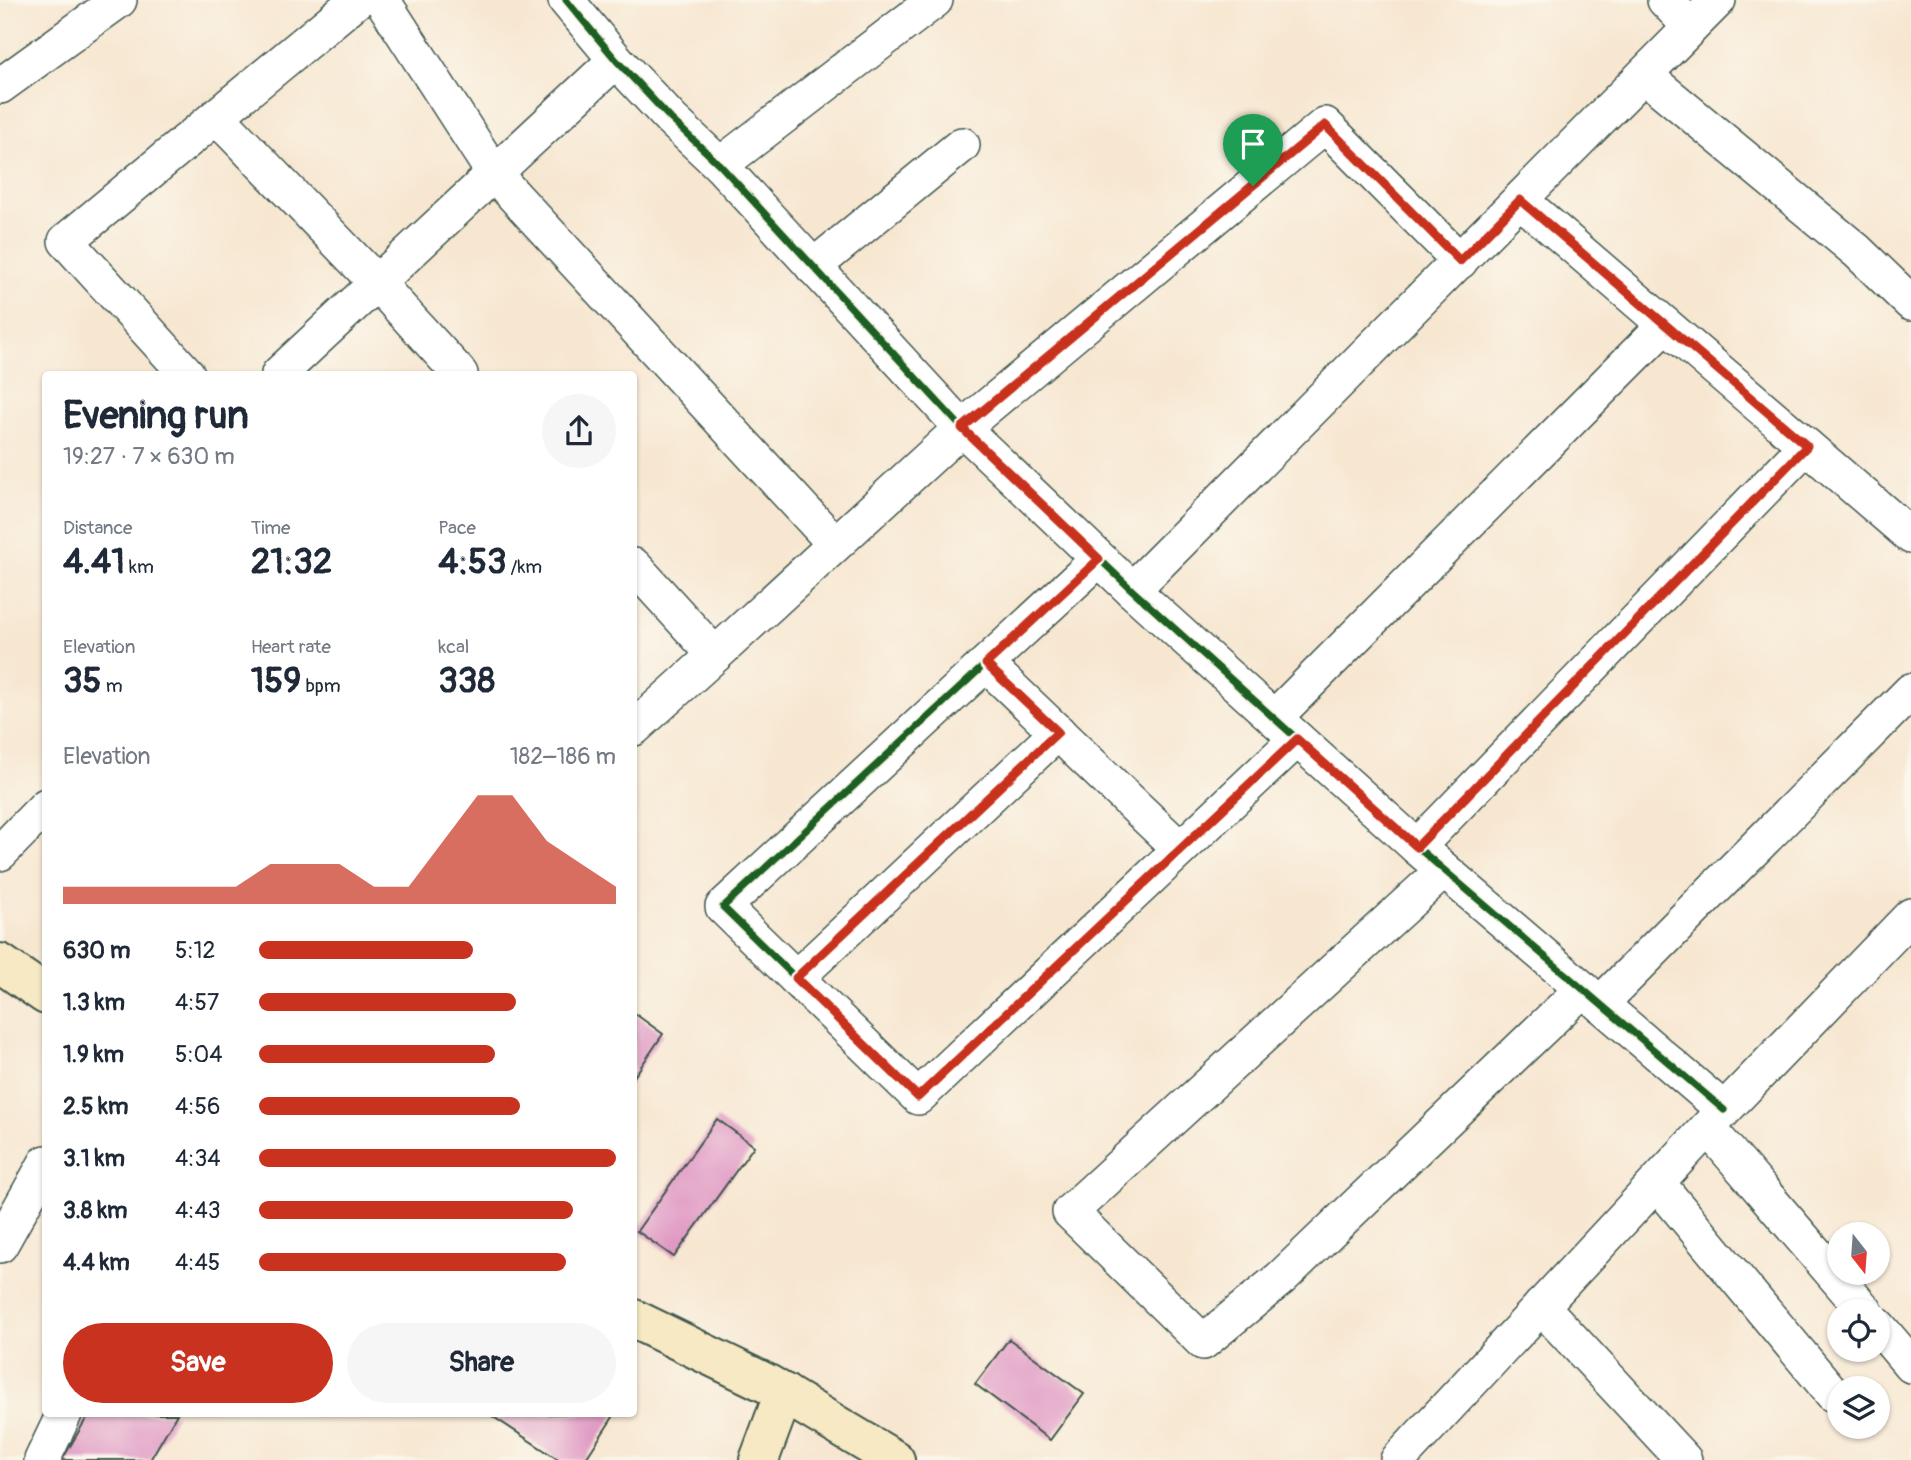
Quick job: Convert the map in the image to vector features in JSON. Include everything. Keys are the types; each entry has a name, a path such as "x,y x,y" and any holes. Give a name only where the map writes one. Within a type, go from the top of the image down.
{"street":[{"path":"0,86 119,0"},
{"path":"184,371 66,241 357,0"},
{"path":"382,0 495,174 835,544"},
{"path":"566,0 616,60 671,119 720,165 962,428 1132,590 1417,847 1592,997 1716,1119 1856,1299"},
{"path":"720,165 935,0"},
{"path":"1665,0 1691,27"},
{"path":"1132,590 1717,0"},
{"path":"282,371 616,60"},
{"path":"1644,75 1857,251 1911,303"},
{"path":"217,117 377,283 457,371"},
{"path":"637,725 962,428 1325,125 1460,261"},
{"path":"813,267 961,145"},
{"path":"1520,200 1911,536"},
{"path":"1099,559 723,907 918,1097 1180,849 1286,729 1665,325"},
{"path":"1417,847 1807,446"},
{"path":"637,568 715,655"},
{"path":"986,664 1180,849"},
{"path":"1444,870 1070,1212 1203,1342 1281,1278 1592,997 1911,691"},
{"path":"796,978 1058,732"},
{"path":"0,853 42,810"},
{"path":"1398,1460 1716,1119 1911,916"},
{"path":"0,963 42,990"},
{"path":"0,1245 42,1170"},
{"path":"1658,1184 1827,1387"},
{"path":"1541,1306 1684,1460"},
{"path":"637,1320 784,1394 895,1460"},
{"path":"1890,1340 1911,1365"},
{"path":"759,1460 784,1394"},
{"path":"42,1460 63,1417"}],"building":[{"path":"637,1015 663,1034 637,1073"},
{"path":"717,1119 754,1146 674,1257 637,1231"},
{"path":"1009,1339 1084,1394 1050,1440 975,1384"},
{"path":"87,1417 175,1417 150,1460 62,1460"},
{"path":"494,1417 613,1417 585,1460 559,1460"}],"cycle path":[{"path":"566,0 616,60 671,119 720,165 962,428 1132,590 1417,847 1724,1110"},
{"path":"1099,559 723,907 918,1097 1297,739"}],"route":[{"path":"1325,125 1460,261 1520,200 1807,446 1417,847 1297,739 918,1097 796,978 1058,732 986,664 1099,559 962,428 1253,186 1325,125"}]}
